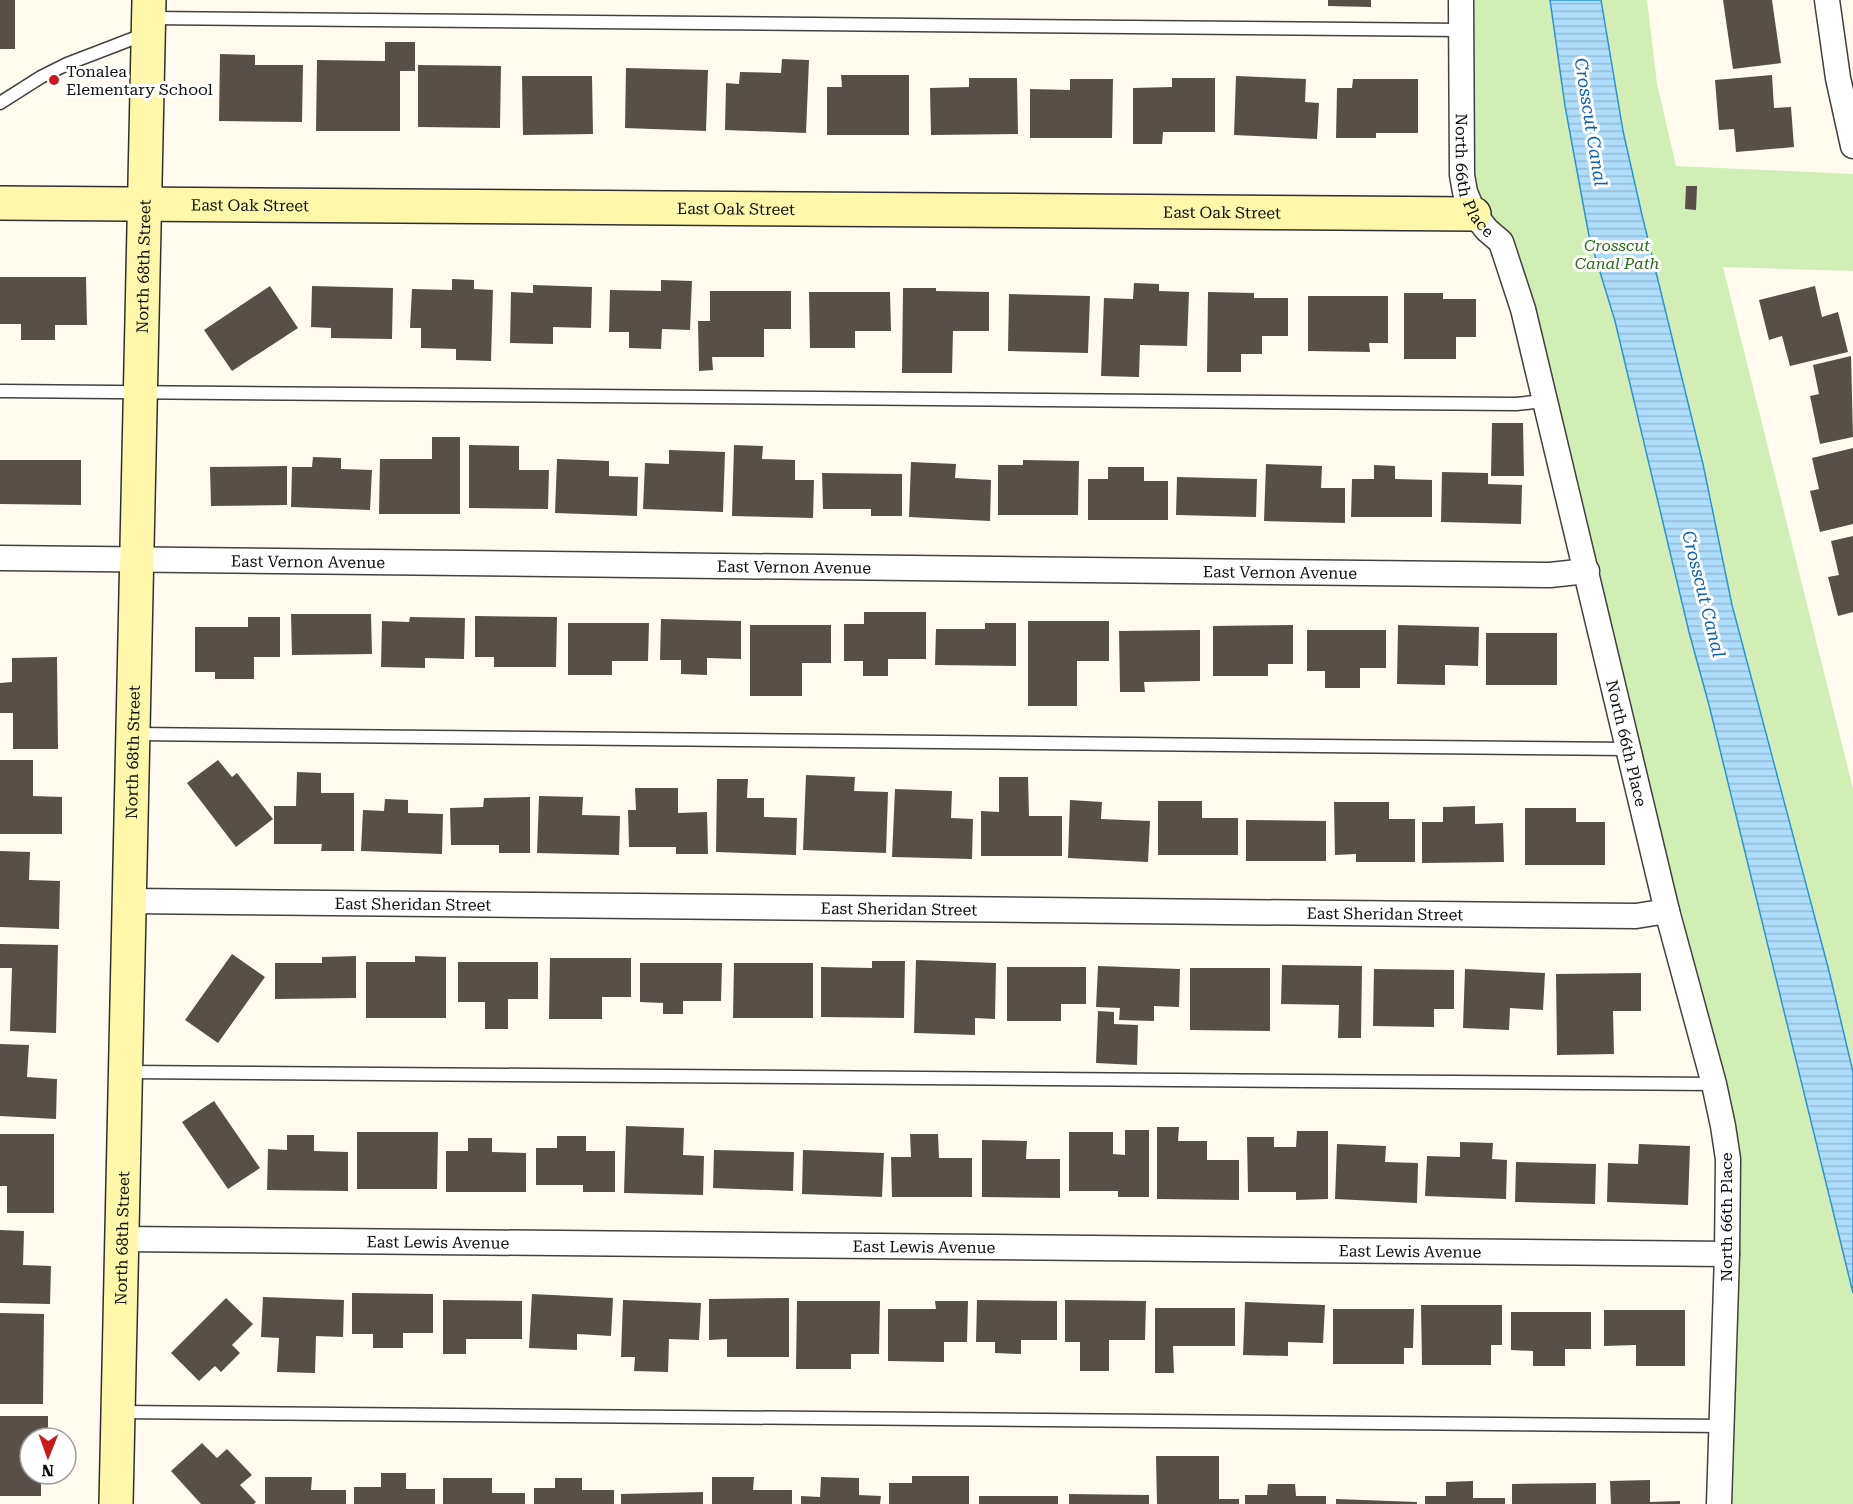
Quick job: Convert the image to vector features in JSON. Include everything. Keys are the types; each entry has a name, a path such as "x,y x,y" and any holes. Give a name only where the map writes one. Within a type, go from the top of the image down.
{"street":[{"name":"North 66th Place","path":"1461,0 1462,175 1465,192 1474,214 1501,242 1523,309 1667,911 1714,1084 1728,1159 1723,1426 1719,1504"},
{"path":"1827,0 1838,78 1853,146"},
{"name":"North 68th Street","path":"116,1504 149,17"},
{"name":"East Oak Street","path":"0,202 1474,214"},
{"name":"East Vernon Avenue","path":"0,558 1550,575 1587,571"},
{"name":"East Sheridan Street","path":"129,901 1624,916 1667,911"},
{"name":"East Lewis Avenue","path":"122,1239 1727,1254"}],"lane":[{"path":"0,103 41,76 149,17 1462,30"},
{"path":"0,391 1516,404 1544,401"},
{"path":"133,734 1628,749"},
{"path":"125,1072 1714,1084"},
{"path":"118,1412 1723,1426"}],"green space":[{"name":"Crosscut Canal Path","path":"1461,0 1647,0 1657,84 1676,166 1853,174 1853,271 1723,267 1853,789 1853,1504 1719,1504 1728,1159 1523,309 1474,214"}],"water":[{"name":"Crosscut Canal","path":"1550,0 1601,0 1623,131 1703,464 1732,605 1829,971 1853,1072 1853,1293 1709,705 1689,632 1615,321 1589,236 1565,106"}],"building":[{"path":"0,0 15,0 15,49 0,49"},
{"path":"1328,0 1371,0 1371,7 1328,6"},
{"path":"1723,0 1772,0 1781,63 1733,69"},
{"path":"385,42 415,42 415,71 400,71 400,131 316,131 317,60 385,61"},
{"path":"220,54 255,55 255,65 303,65 302,122 219,121"},
{"path":"782,59 809,60 806,133 725,130 726,83 739,84 740,72 781,73"},
{"path":"418,65 501,66 500,128 418,127"},
{"path":"626,68 708,70 706,131 625,128"},
{"path":"841,75 909,75 909,135 827,135 827,87 842,87"},
{"path":"1772,75 1774,108 1791,107 1794,147 1736,152 1734,129 1719,130 1715,80"},
{"path":"522,76 592,76 593,134 523,135"},
{"path":"1236,76 1306,79 1305,102 1319,103 1317,139 1234,135"},
{"path":"969,78 1017,78 1018,134 931,135 930,88 969,87"},
{"path":"1172,78 1215,78 1215,132 1163,132 1162,144 1133,144 1133,88 1172,87"},
{"path":"1070,79 1113,79 1112,138 1030,138 1030,89 1070,90"},
{"path":"1353,79 1418,79 1418,133 1376,133 1376,138 1336,138 1337,88 1352,88"},
{"path":"1686,186 1697,186 1696,210 1685,209"},
{"path":"0,277 86,277 87,325 55,325 55,340 21,340 21,324 0,324"},
{"path":"452,279 474,280 474,289 493,290 491,361 456,360 456,349 421,348 421,328 410,328 412,289 452,290"},
{"path":"661,280 692,281 690,330 662,329 661,349 629,348 629,332 609,332 610,290 661,291"},
{"path":"1134,283 1159,284 1159,291 1189,292 1187,346 1140,345 1139,377 1101,376 1104,298 1133,299"},
{"path":"533,285 592,287 591,328 553,327 553,344 510,343 511,292 533,293"},
{"path":"270,286 298,328 232,371 204,330"},
{"path":"312,286 393,288 392,339 331,338 331,328 311,327"},
{"path":"1815,286 1822,317 1838,312 1848,352 1790,366 1782,336 1769,340 1759,300"},
{"path":"903,288 989,292 989,331 953,331 952,373 902,373"},
{"path":"710,291 791,291 791,329 764,329 764,357 712,357 713,370 699,371 698,321 710,321"},
{"path":"809,292 890,292 891,331 855,331 855,348 810,348"},
{"path":"1208,292 1254,293 1254,298 1288,298 1288,336 1262,336 1262,354 1241,354 1241,372 1207,372"},
{"path":"1404,293 1443,293 1443,299 1476,299 1476,337 1456,337 1456,359 1404,359"},
{"path":"1009,294 1090,296 1088,353 1008,351"},
{"path":"1308,296 1388,296 1388,343 1369,343 1370,352 1308,351"},
{"path":"1851,356 1853,437 1820,444 1810,396 1819,394 1813,365"},
{"path":"1492,423 1523,423 1524,476 1491,476"},
{"path":"432,437 460,437 460,514 379,514 380,459 432,459"},
{"path":"469,445 519,446 519,470 549,470 548,509 469,508"},
{"path":"734,445 763,446 762,459 795,460 795,480 814,480 813,518 732,516"},
{"path":"1853,448 1853,524 1820,532 1810,491 1819,489 1812,458"},
{"path":"669,450 725,452 723,512 643,509 645,463 669,464"},
{"path":"313,457 341,458 341,469 372,470 370,510 291,507 292,467 312,467"},
{"path":"557,459 609,461 609,476 638,477 637,516 555,513"},
{"path":"0,460 81,460 81,505 0,504"},
{"path":"1023,460 1079,461 1078,515 998,515 998,465 1023,465"},
{"path":"911,462 956,464 955,478 991,480 990,521 909,517"},
{"path":"1266,464 1322,466 1321,488 1345,488 1345,523 1264,521"},
{"path":"1374,465 1395,466 1395,479 1432,480 1432,517 1351,517 1352,479 1374,479"},
{"path":"287,466 287,505 211,506 210,467"},
{"path":"1108,467 1144,467 1144,481 1168,481 1168,520 1088,520 1088,479 1108,479"},
{"path":"1442,472 1488,473 1488,484 1522,485 1521,524 1441,522"},
{"path":"822,473 902,474 902,516 871,516 871,509 823,509"},
{"path":"1177,477 1257,479 1256,517 1176,515"},
{"path":"1853,536 1853,612 1838,616 1828,577 1839,575 1831,541"},
{"path":"864,612 926,612 926,659 888,659 888,676 863,676 863,661 844,661 844,624 864,624"},
{"path":"291,614 371,614 372,654 292,655"},
{"path":"475,616 557,617 556,667 494,667 494,657 475,657"},
{"path":"248,617 280,617 280,657 254,657 254,679 215,679 215,672 195,672 195,627 248,627"},
{"path":"410,617 465,618 464,659 425,658 425,668 381,667 382,621 409,622"},
{"path":"661,619 741,621 741,659 707,658 707,675 681,674 681,660 660,660"},
{"path":"1028,621 1109,621 1109,661 1077,661 1077,706 1028,706"},
{"path":"568,623 649,623 648,661 612,661 612,675 568,675"},
{"path":"985,623 1016,623 1016,666 935,665 936,629 985,629"},
{"path":"750,625 831,625 831,663 802,663 802,696 750,696"},
{"path":"1293,625 1293,664 1268,664 1268,676 1213,676 1213,626"},
{"path":"1398,625 1479,627 1478,666 1445,665 1445,685 1397,684"},
{"path":"1200,630 1200,681 1144,682 1145,692 1120,692 1119,631"},
{"path":"1307,630 1386,630 1386,668 1360,668 1360,688 1325,688 1325,671 1307,671"},
{"path":"1486,633 1557,633 1557,685 1486,685"},
{"path":"57,657 58,749 13,749 13,713 0,713 0,683 12,682 12,658"},
{"path":"0,760 33,760 33,796 62,797 62,834 0,834"},
{"path":"218,760 232,777 237,773 273,819 236,847 187,783"},
{"path":"297,772 321,773 321,793 354,793 354,851 321,851 322,844 274,844 274,806 296,806"},
{"path":"806,775 855,777 854,791 888,792 886,853 803,850"},
{"path":"999,777 1028,777 1029,816 1062,816 1062,856 981,856 981,811 999,812"},
{"path":"717,779 748,779 747,798 764,798 764,817 797,818 796,855 716,852"},
{"path":"635,788 678,788 678,813 707,812 708,854 676,854 676,847 629,847 628,810 636,810"},
{"path":"895,789 952,791 951,818 973,819 972,859 892,857"},
{"path":"539,796 583,797 582,815 620,816 619,855 537,853"},
{"path":"530,797 530,853 499,853 499,845 451,845 450,808 483,807 484,798"},
{"path":"385,799 408,800 408,813 443,814 442,854 361,851 363,810 384,811"},
{"path":"1070,800 1102,802 1101,819 1150,821 1148,862 1068,858"},
{"path":"1158,801 1202,801 1202,818 1238,818 1238,855 1158,855"},
{"path":"1334,802 1389,802 1389,819 1415,819 1415,862 1356,862 1356,854 1335,855"},
{"path":"1475,806 1475,824 1503,823 1504,862 1422,863 1422,822 1443,822 1443,807"},
{"path":"1525,808 1576,808 1576,822 1605,822 1605,865 1525,865"},
{"path":"1246,820 1326,821 1326,861 1246,861"},
{"path":"0,851 30,852 29,880 60,881 59,929 0,927"},
{"path":"0,944 58,945 56,1033 10,1031 12,968 0,968"},
{"path":"232,954 265,977 218,1043 185,1020"},
{"path":"356,956 356,998 275,999 275,963 322,963 322,957"},
{"path":"415,956 446,957 446,1018 366,1018 366,962 415,962"},
{"path":"550,958 631,958 631,997 602,997 602,1019 549,1019"},
{"path":"916,960 996,963 995,1019 975,1018 975,1035 914,1033"},
{"path":"872,961 905,961 904,1018 821,1017 821,967 872,968"},
{"path":"458,962 538,962 538,999 508,999 508,1029 485,1029 485,1002 458,1002"},
{"path":"640,963 722,963 721,1001 683,1001 683,1014 663,1014 663,1003 640,1002"},
{"path":"734,963 813,963 813,1018 733,1018"},
{"path":"1282,965 1362,966 1361,1038 1338,1038 1339,1005 1281,1004"},
{"path":"1098,966 1180,969 1179,1007 1154,1006 1154,1021 1119,1020 1120,1008 1096,1007"},
{"path":"1007,967 1086,967 1086,1004 1061,1004 1061,1021 1007,1021"},
{"path":"1190,968 1270,968 1270,1031 1190,1030"},
{"path":"1374,969 1454,970 1454,1009 1434,1009 1434,1027 1373,1026"},
{"path":"1465,969 1545,973 1543,1010 1510,1008 1509,1030 1463,1028"},
{"path":"1641,973 1641,1011 1613,1011 1614,1054 1557,1055 1556,974"},
{"path":"1098,1011 1114,1012 1114,1024 1138,1025 1137,1065 1096,1063"},
{"path":"0,1044 29,1045 27,1077 57,1079 56,1119 0,1116"},
{"path":"214,1101 260,1168 228,1189 182,1122"},
{"path":"626,1126 684,1128 683,1155 704,1156 703,1195 624,1193"},
{"path":"1157,1127 1179,1127 1178,1141 1207,1141 1207,1160 1239,1160 1239,1200 1157,1199"},
{"path":"1125,1130 1149,1130 1149,1197 1118,1197 1118,1191 1069,1191 1069,1132 1113,1132 1113,1154 1125,1155"},
{"path":"1297,1131 1328,1131 1328,1199 1296,1200 1296,1192 1248,1192 1247,1137 1274,1137 1274,1147 1296,1147"},
{"path":"357,1132 438,1132 437,1189 357,1189"},
{"path":"0,1134 54,1134 54,1213 7,1213 7,1186 0,1186"},
{"path":"910,1134 938,1134 939,1158 972,1158 972,1197 892,1197 891,1157 911,1157"},
{"path":"287,1135 314,1135 314,1151 348,1152 348,1191 267,1190 268,1149 287,1150"},
{"path":"557,1136 586,1136 586,1151 615,1151 615,1192 583,1192 583,1185 536,1185 536,1148 557,1148"},
{"path":"468,1138 492,1138 492,1152 526,1153 526,1192 446,1192 446,1151 468,1151"},
{"path":"982,1140 1027,1141 1026,1159 1060,1159 1060,1198 982,1197"},
{"path":"1460,1142 1493,1143 1492,1159 1507,1160 1506,1199 1425,1196 1427,1156 1460,1157"},
{"path":"1337,1144 1386,1146 1385,1162 1418,1163 1417,1203 1335,1199"},
{"path":"1639,1144 1690,1146 1688,1205 1607,1202 1608,1163 1638,1164"},
{"path":"714,1150 794,1152 793,1191 713,1188"},
{"path":"803,1150 884,1153 882,1197 802,1194"},
{"path":"1516,1162 1596,1164 1595,1204 1515,1202"},
{"path":"0,1230 24,1231 23,1265 51,1266 50,1304 0,1303"},
{"path":"352,1293 433,1294 433,1333 403,1333 403,1348 373,1348 373,1334 352,1334"},
{"path":"532,1294 613,1298 611,1336 577,1334 577,1350 529,1348"},
{"path":"263,1297 344,1300 343,1337 316,1336 315,1373 277,1372 279,1338 261,1337"},
{"path":"226,1298 253,1324 232,1345 240,1353 221,1372 215,1366 199,1381 171,1353"},
{"path":"789,1298 789,1357 727,1357 727,1339 709,1340 709,1299"},
{"path":"443,1300 522,1301 522,1339 466,1339 466,1354 443,1354"},
{"path":"623,1300 701,1303 699,1340 669,1339 668,1372 634,1371 635,1357 621,1357"},
{"path":"977,1300 1057,1301 1057,1340 1021,1340 1021,1354 995,1353 995,1342 976,1342"},
{"path":"1065,1300 1146,1301 1145,1340 1109,1340 1109,1371 1080,1371 1080,1342 1065,1342"},
{"path":"797,1301 880,1301 879,1354 851,1354 851,1369 796,1369"},
{"path":"935,1301 968,1301 967,1342 944,1342 944,1362 888,1361 888,1309 936,1309"},
{"path":"1245,1302 1325,1305 1323,1343 1288,1342 1288,1356 1243,1355"},
{"path":"1421,1305 1502,1305 1502,1345 1491,1345 1491,1365 1422,1365"},
{"path":"1155,1308 1235,1308 1235,1346 1173,1346 1174,1373 1155,1373"},
{"path":"1333,1309 1414,1309 1413,1348 1404,1348 1404,1364 1333,1364"},
{"path":"1604,1310 1685,1310 1685,1366 1636,1366 1636,1345 1604,1346"},
{"path":"1511,1312 1591,1312 1591,1349 1565,1349 1565,1366 1533,1366 1533,1351 1511,1350"},
{"path":"0,1313 44,1314 43,1404 0,1404"},
{"path":"0,1416 48,1416 48,1426 18,1426 18,1486 41,1486 41,1496 0,1496"},
{"path":"202,1443 217,1458 227,1449 252,1475 240,1485 256,1502 254,1504 201,1504 171,1471"},
{"path":"1156,1456 1219,1456 1219,1499 1239,1499 1239,1504 1157,1504"},
{"path":"381,1473 406,1473 406,1489 435,1489 435,1504 354,1504 354,1487 381,1487"},
{"path":"912,1476 969,1476 969,1504 889,1504 889,1483 912,1483"},
{"path":"265,1477 312,1477 311,1490 346,1490 346,1504 265,1504"},
{"path":"712,1477 754,1477 753,1490 792,1490 792,1504 712,1504"},
{"path":"821,1477 859,1478 859,1495 881,1496 880,1504 801,1504 801,1496 820,1497"},
{"path":"443,1478 492,1478 492,1493 525,1493 525,1504 443,1504"},
{"path":"555,1478 582,1478 582,1490 614,1490 614,1504 534,1504 534,1488 555,1488"},
{"path":"1650,1480 1650,1502 1680,1501 1680,1504 1611,1504 1610,1481"},
{"path":"1473,1481 1473,1498 1505,1498 1505,1504 1425,1504 1425,1496 1446,1496 1446,1482"},
{"path":"1596,1483 1596,1504 1512,1504 1512,1484"},
{"path":"1268,1484 1295,1484 1296,1496 1326,1496 1326,1504 1245,1504 1245,1495 1267,1495"},
{"path":"703,1492 703,1504 621,1504 621,1494"},
{"path":"1069,1494 1149,1495 1149,1504 1069,1504"},
{"path":"979,1496 1058,1496 1058,1504 979,1504"},
{"path":"1336,1499 1417,1502 1417,1504 1336,1504"}],"place":[{"name":"Tonalea Elementary School","path":"54,80"}]}
